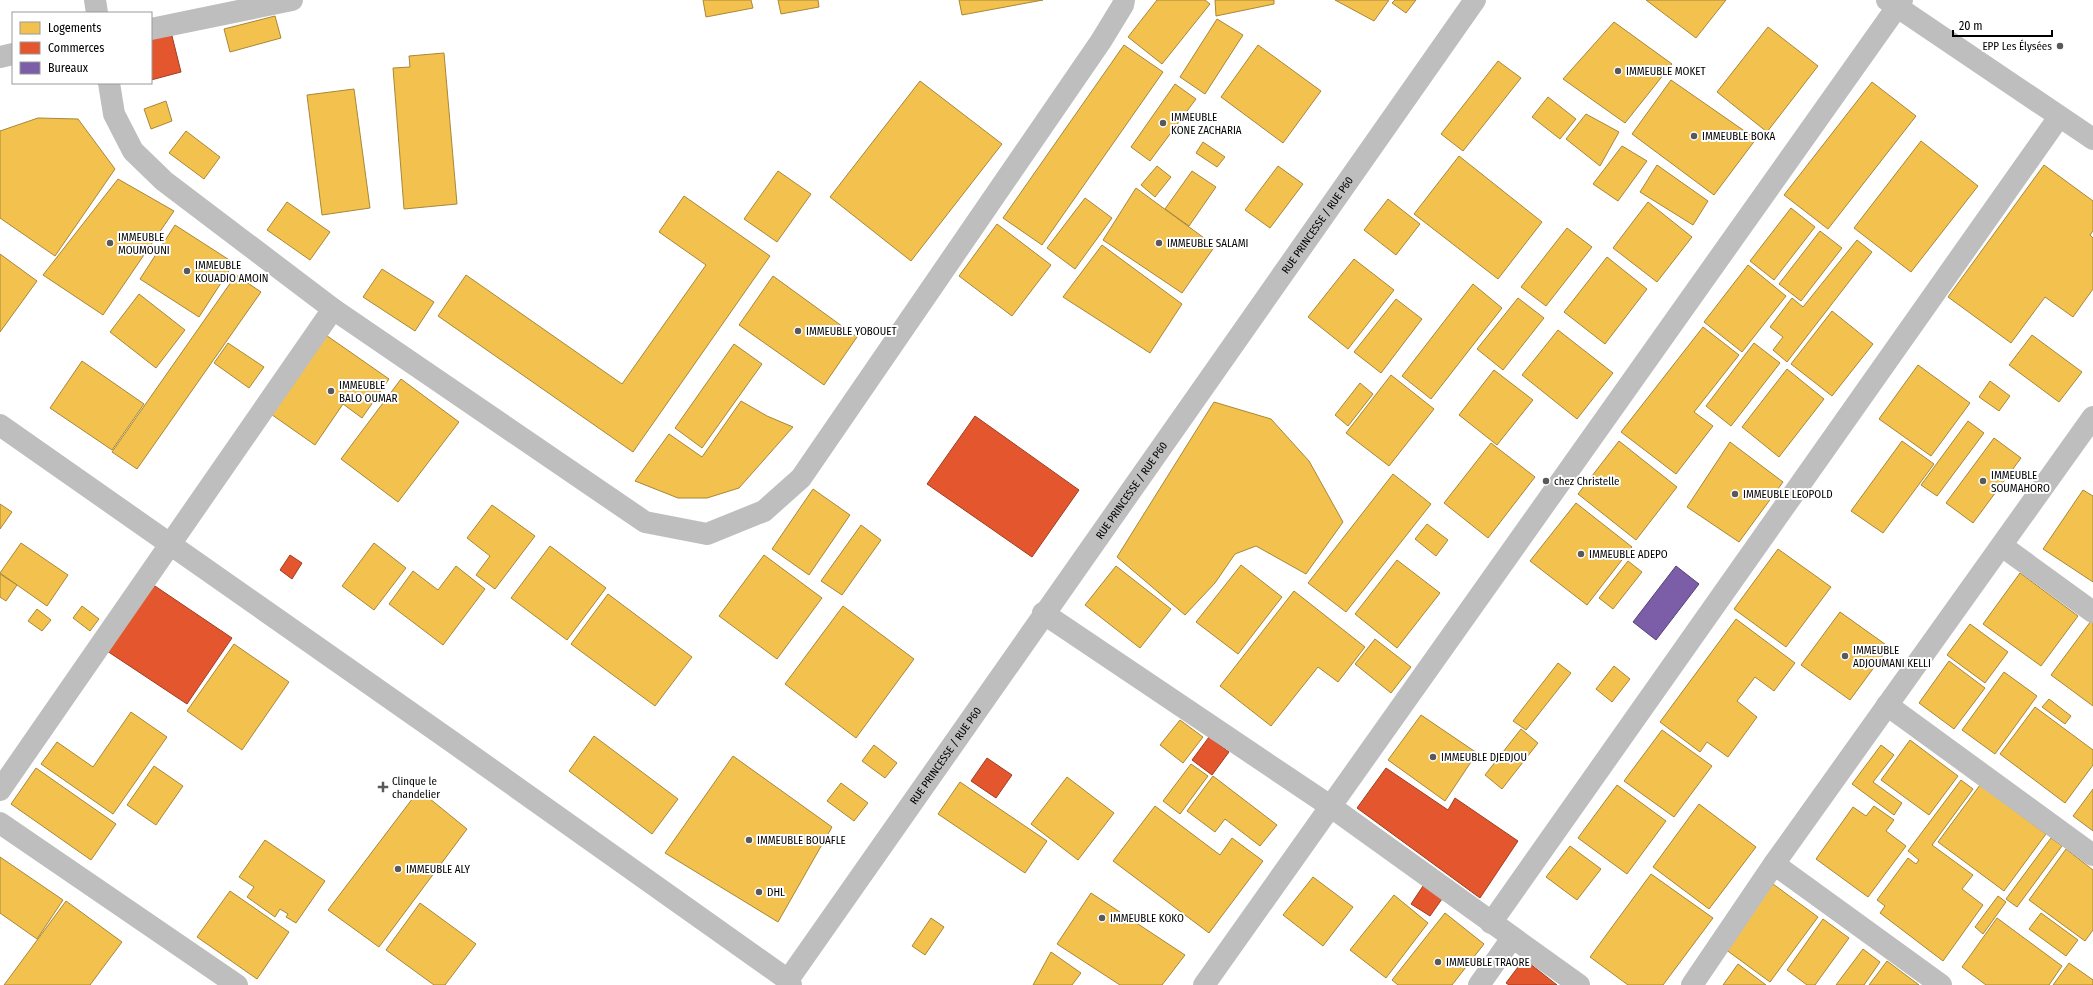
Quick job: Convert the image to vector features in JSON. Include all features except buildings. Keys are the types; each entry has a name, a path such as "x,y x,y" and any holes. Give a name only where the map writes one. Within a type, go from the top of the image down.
{"street":[{"path":"95,0 97,12"},
{"path":"152,29 292,0"},
{"path":"109,84 114,114 133,151 164,180 333,309 645,522 707,534 764,511 801,478 1101,41 1123,5 1124,0"},
{"name":"RUE PRINCESSE / RUE P60","path":"789,982 1043,613 1475,0"},
{"path":"1204,985 1895,2 2059,117 2093,138"},
{"path":"0,57 12,54"},
{"path":"1491,923 2059,117"},
{"path":"0,790 333,309"},
{"path":"1692,985 1774,864 2093,417"},
{"path":"0,426 170,543 789,982"},
{"path":"2002,546 2093,612"},
{"path":"1043,613 1330,806 1579,985"},
{"path":"1887,705 2093,855"},
{"path":"0,824 237,985"},
{"path":"1774,864 1941,985"},
{"path":"1479,985 1512,938"}],"place":[{"name":"EPP Les Élysées","path":"2060,46"},
{"name":"IMMEUBLE MOKET","path":"1618,71"},
{"name":"IMMEUBLE KONE ZACHARIA","path":"1163,123"},
{"name":"IMMEUBLE BOKA","path":"1694,136"},
{"name":"IMMEUBLE MOUMOUNI","path":"110,243"},
{"name":"IMMEUBLE SALAMI","path":"1159,243"},
{"name":"IMMEUBLE KOUADIO AMOIN","path":"187,271"},
{"name":"IMMEUBLE YOBOUET","path":"798,331"},
{"name":"IMMEUBLE BALO OUMAR","path":"331,391"},
{"name":"chez Christelle","path":"1546,481"},
{"name":"IMMEUBLE SOUMAHORO","path":"1983,481"},
{"name":"IMMEUBLE LEOPOLD","path":"1735,494"},
{"name":"IMMEUBLE ADEPO","path":"1581,554"},
{"name":"IMMEUBLE ADJOUMANI KELLI","path":"1845,656"},
{"name":"IMMEUBLE DJEDJOU","path":"1433,757"},
{"name":"Clinque le chandelier","path":"383,787"},
{"name":"IMMEUBLE BOUAFLE","path":"749,840"},
{"name":"IMMEUBLE ALY","path":"398,869"},
{"name":"DHL","path":"759,892"},
{"name":"IMMEUBLE KOKO","path":"1102,918"},
{"name":"IMMEUBLE TRAORE","path":"1438,962"}]}
